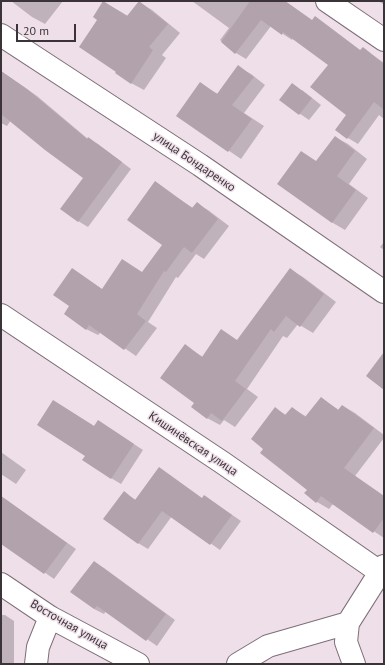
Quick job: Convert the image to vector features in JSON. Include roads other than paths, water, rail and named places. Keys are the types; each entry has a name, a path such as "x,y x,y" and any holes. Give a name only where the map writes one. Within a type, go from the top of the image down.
{"street":[{"path":"327,1 384,40"},
{"name":"улица Бондаренко","path":"1,35 200,165 384,292"},
{"name":"Кишинёвская улица","path":"1,315 383,571"},
{"path":"354,664 346,642 348,623 383,571"},
{"name":"Восточная улица","path":"1,584 50,617 138,664"},
{"path":"36,664 38,647 50,617"},
{"path":"238,664 268,646 348,623"}]}
